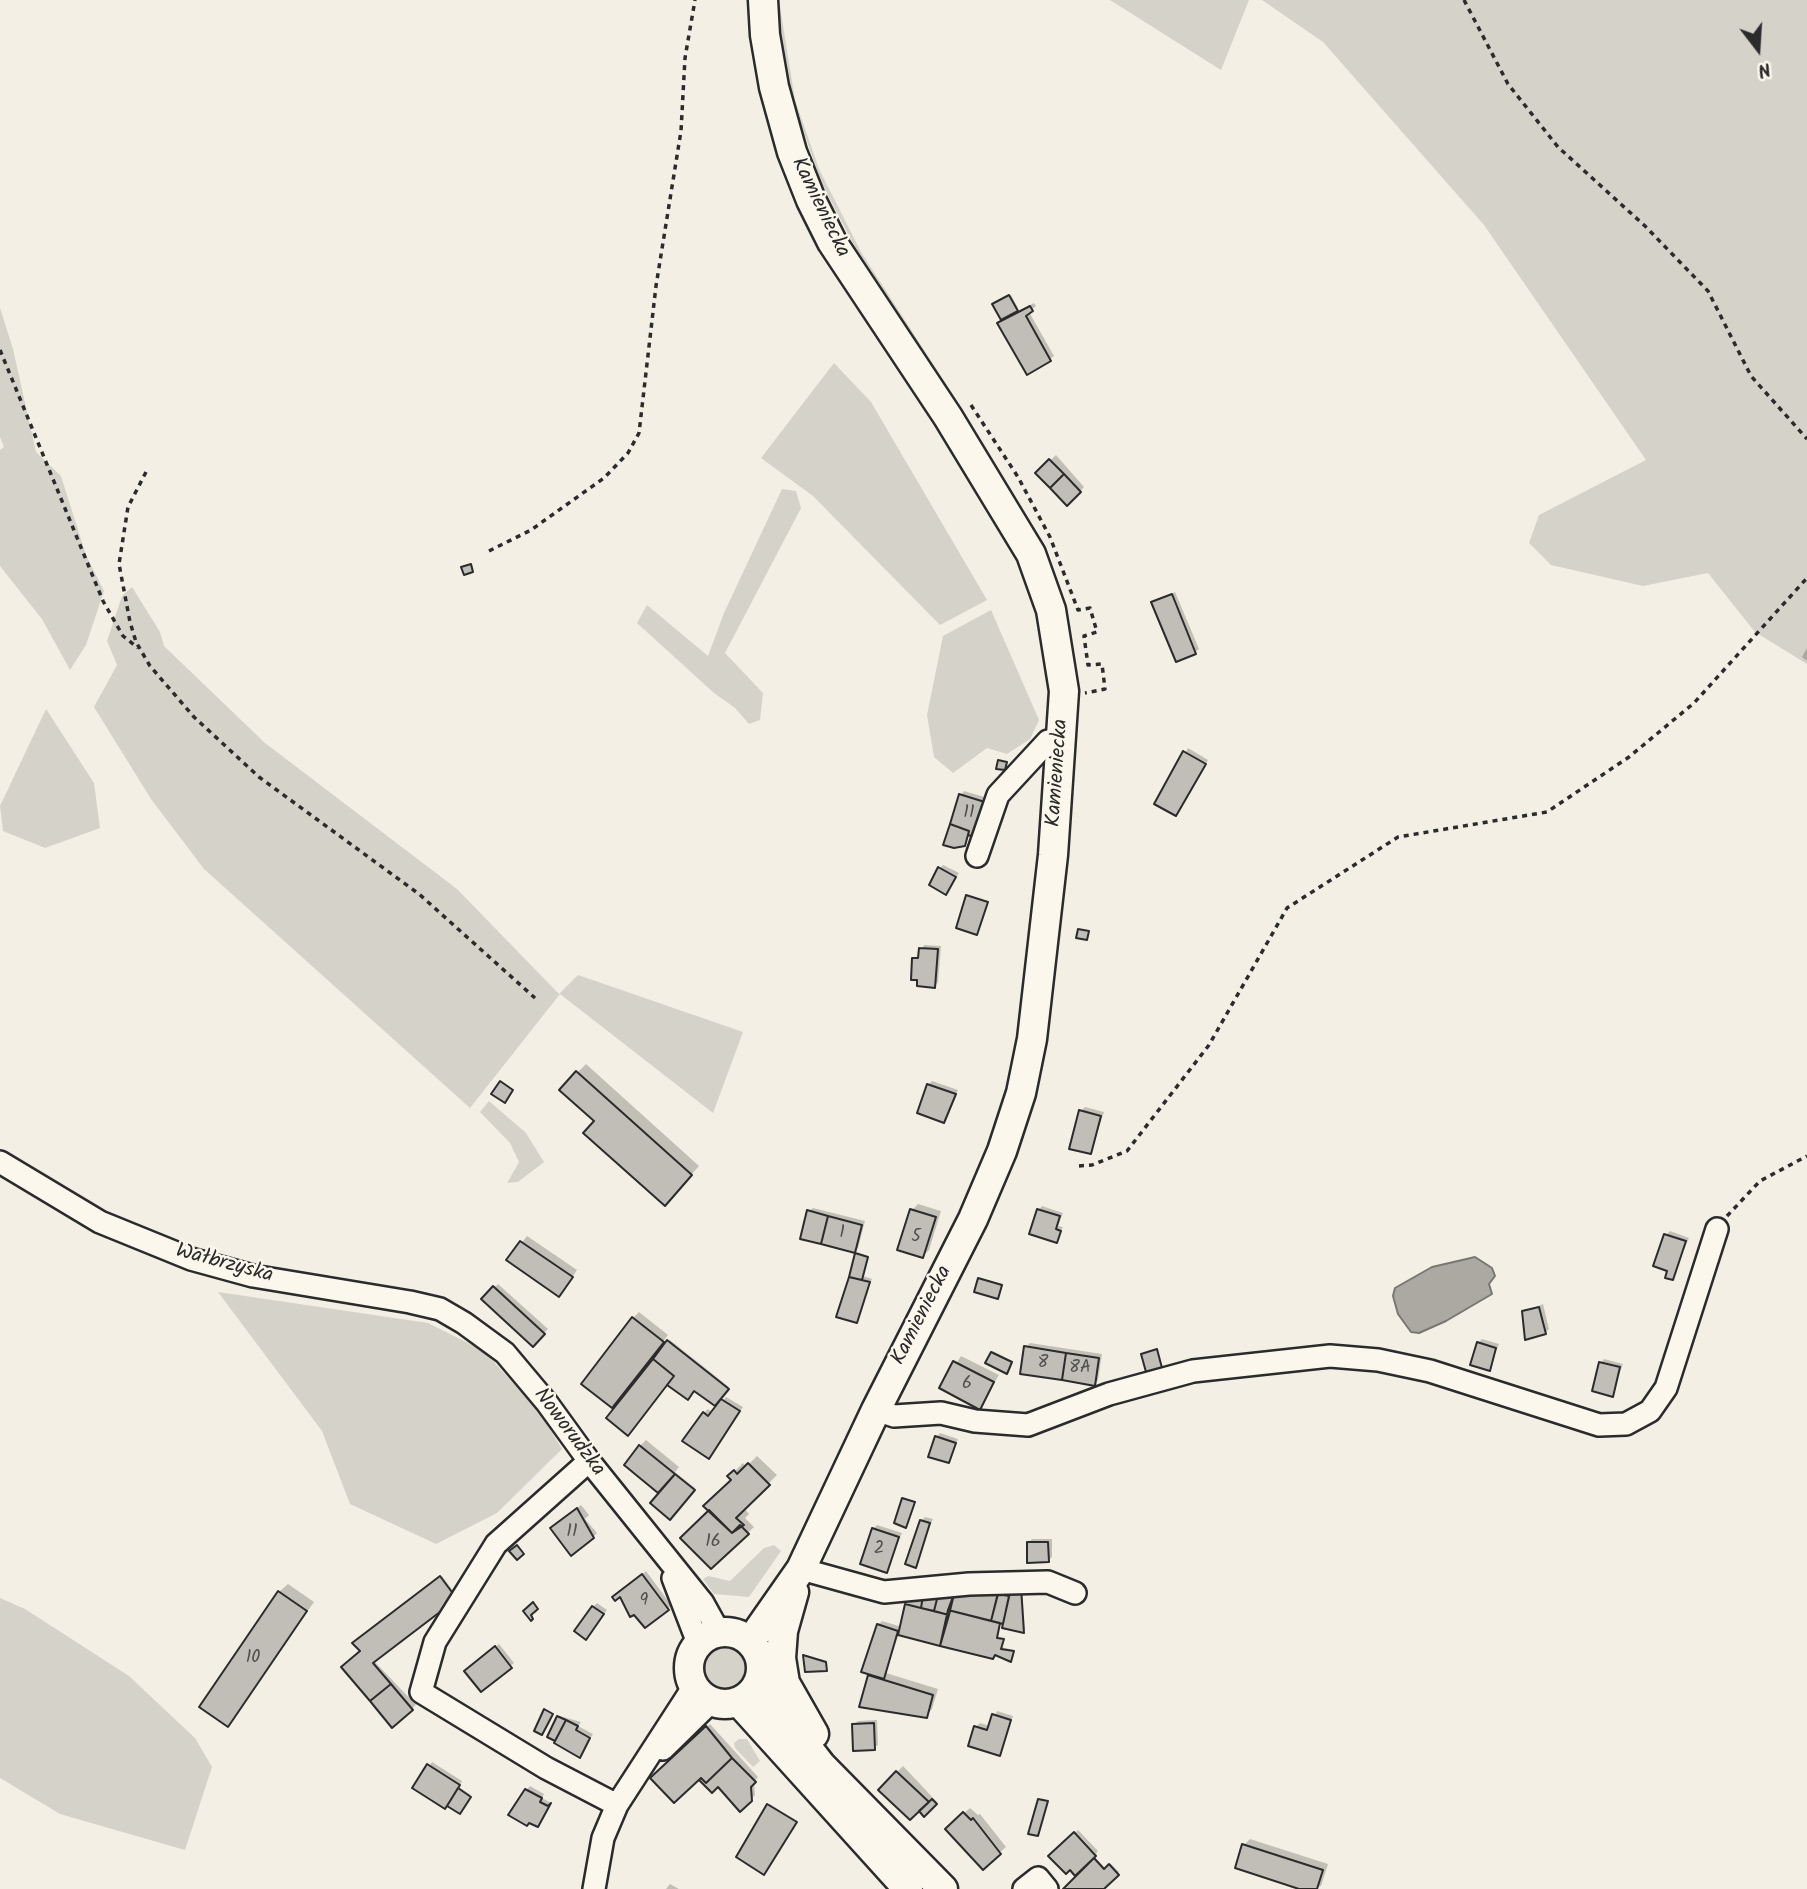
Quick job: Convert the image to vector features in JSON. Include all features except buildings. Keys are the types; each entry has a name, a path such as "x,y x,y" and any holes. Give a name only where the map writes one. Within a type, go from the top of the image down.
{"main road":[{"name":"Kamieniecka","path":"725,1638 769,1592 801,1569 876,1410 972,1219 1002,1151 1021,1093 1032,1039 1044,943 1062,740 1063,691 1058,644 1051,610 1031,554 954,427 832,242 811,200 792,152 774,87 765,35 763,0"},
{"path":"801,1569 782,1638 785,1683 796,1707 859,1802"},
{"path":"725,1638 761,1661 748,1693 730,1704 702,1694 689,1664 725,1638"},
{"path":"748,1693 943,1889"},
{"path":"748,1693 908,1889"}],"street":[{"path":"976,856 998,795 1048,741 1062,740"},
{"name":"Wałbrzyska","path":"0,1162 100,1222 191,1259 253,1276 410,1301 440,1309 464,1323"},
{"path":"876,1410 894,1416 941,1413 975,1421 1028,1425 1109,1394 1194,1371 1330,1356 1378,1360 1430,1371 1598,1425 1626,1424 1650,1411 1666,1388 1717,1228"},
{"name":"Noworudzka","path":"464,1323 505,1353 663,1553 725,1638"},
{"path":"589,1461 496,1544 435,1642 421,1692 534,1762 617,1805"},
{"path":"801,1569 884,1592 969,1584 1048,1582 1075,1593"},
{"path":"594,1889 603,1838 617,1805 702,1694"},
{"path":"1024,1889 1038,1878 1047,1889"}],"path":[{"path":"489,551 531,530 604,478 628,453 639,433 656,286 681,131 685,58 695,0"},
{"path":"1464,0 1508,84 1558,146 1645,226 1708,291 1751,376 1807,439"},
{"path":"0,350 103,601 123,636 140,650"},
{"path":"146,472 128,507 119,564 130,622 140,650 150,666 194,717 259,777 419,894 536,998"},
{"path":"1079,1166 1093,1166 1128,1151 1209,1045 1287,908 1398,836 1547,812 1629,757 1694,703 1807,578"},
{"path":"1717,1228 1759,1181 1807,1156"}],"shaded area":[{"path":"775,0 779,0 795,100 819,169 861,252 957,401 947,391 859,255 820,180 788,85"},
{"path":"1110,0 1249,0 1221,70"},
{"path":"1262,0 1807,0 1807,664 1755,632 1708,573 1643,586 1551,565 1529,543 1539,515 1646,460 1484,225 1323,42"},
{"path":"0,308 13,349 36,452 61,476 86,555 104,591 86,645 70,670 42,619 0,566 0,450 4,447 0,437"},
{"path":"834,363 871,402 987,600 940,625 813,496 761,458"},
{"path":"782,489 796,491 801,508 725,653 763,693 760,720 749,724 735,708 714,693 637,623 647,605 708,656 724,613"},
{"path":"132,587 160,632 164,646 265,743 457,889 559,994 578,975 743,1032 713,1113 560,994 470,1108 204,869 151,799 94,707 117,665 107,641 122,596"},
{"path":"991,610 1039,720 1030,739 1007,754 987,748 953,773 934,757 927,715 943,636"},
{"path":"46,709 94,783 100,828 45,848 3,831 0,806"},
{"path":"489,1101 526,1133 544,1162 518,1182 507,1183 519,1162 510,1143 480,1112"},
{"path":"1475,1257 1492,1268 1495,1276 1489,1284 1492,1294 1446,1321 1419,1333 1411,1332 1398,1314 1393,1296 1395,1288 1432,1267"},
{"path":"218,1292 428,1323 484,1351 539,1412 562,1449 497,1513 436,1544 350,1504 322,1431"},
{"path":"774,1545 781,1551 749,1597 714,1594 703,1579 708,1576 730,1581 764,1548"},
{"path":"0,1598 25,1609 129,1676 195,1738 212,1767 185,1850 60,1814 0,1778"},
{"path":"724,1645 739,1652 746,1667 739,1682 724,1689 709,1682 702,1667 709,1652"},
{"path":"739,1739 747,1739 760,1761 753,1767 735,1748 734,1743"}]}
